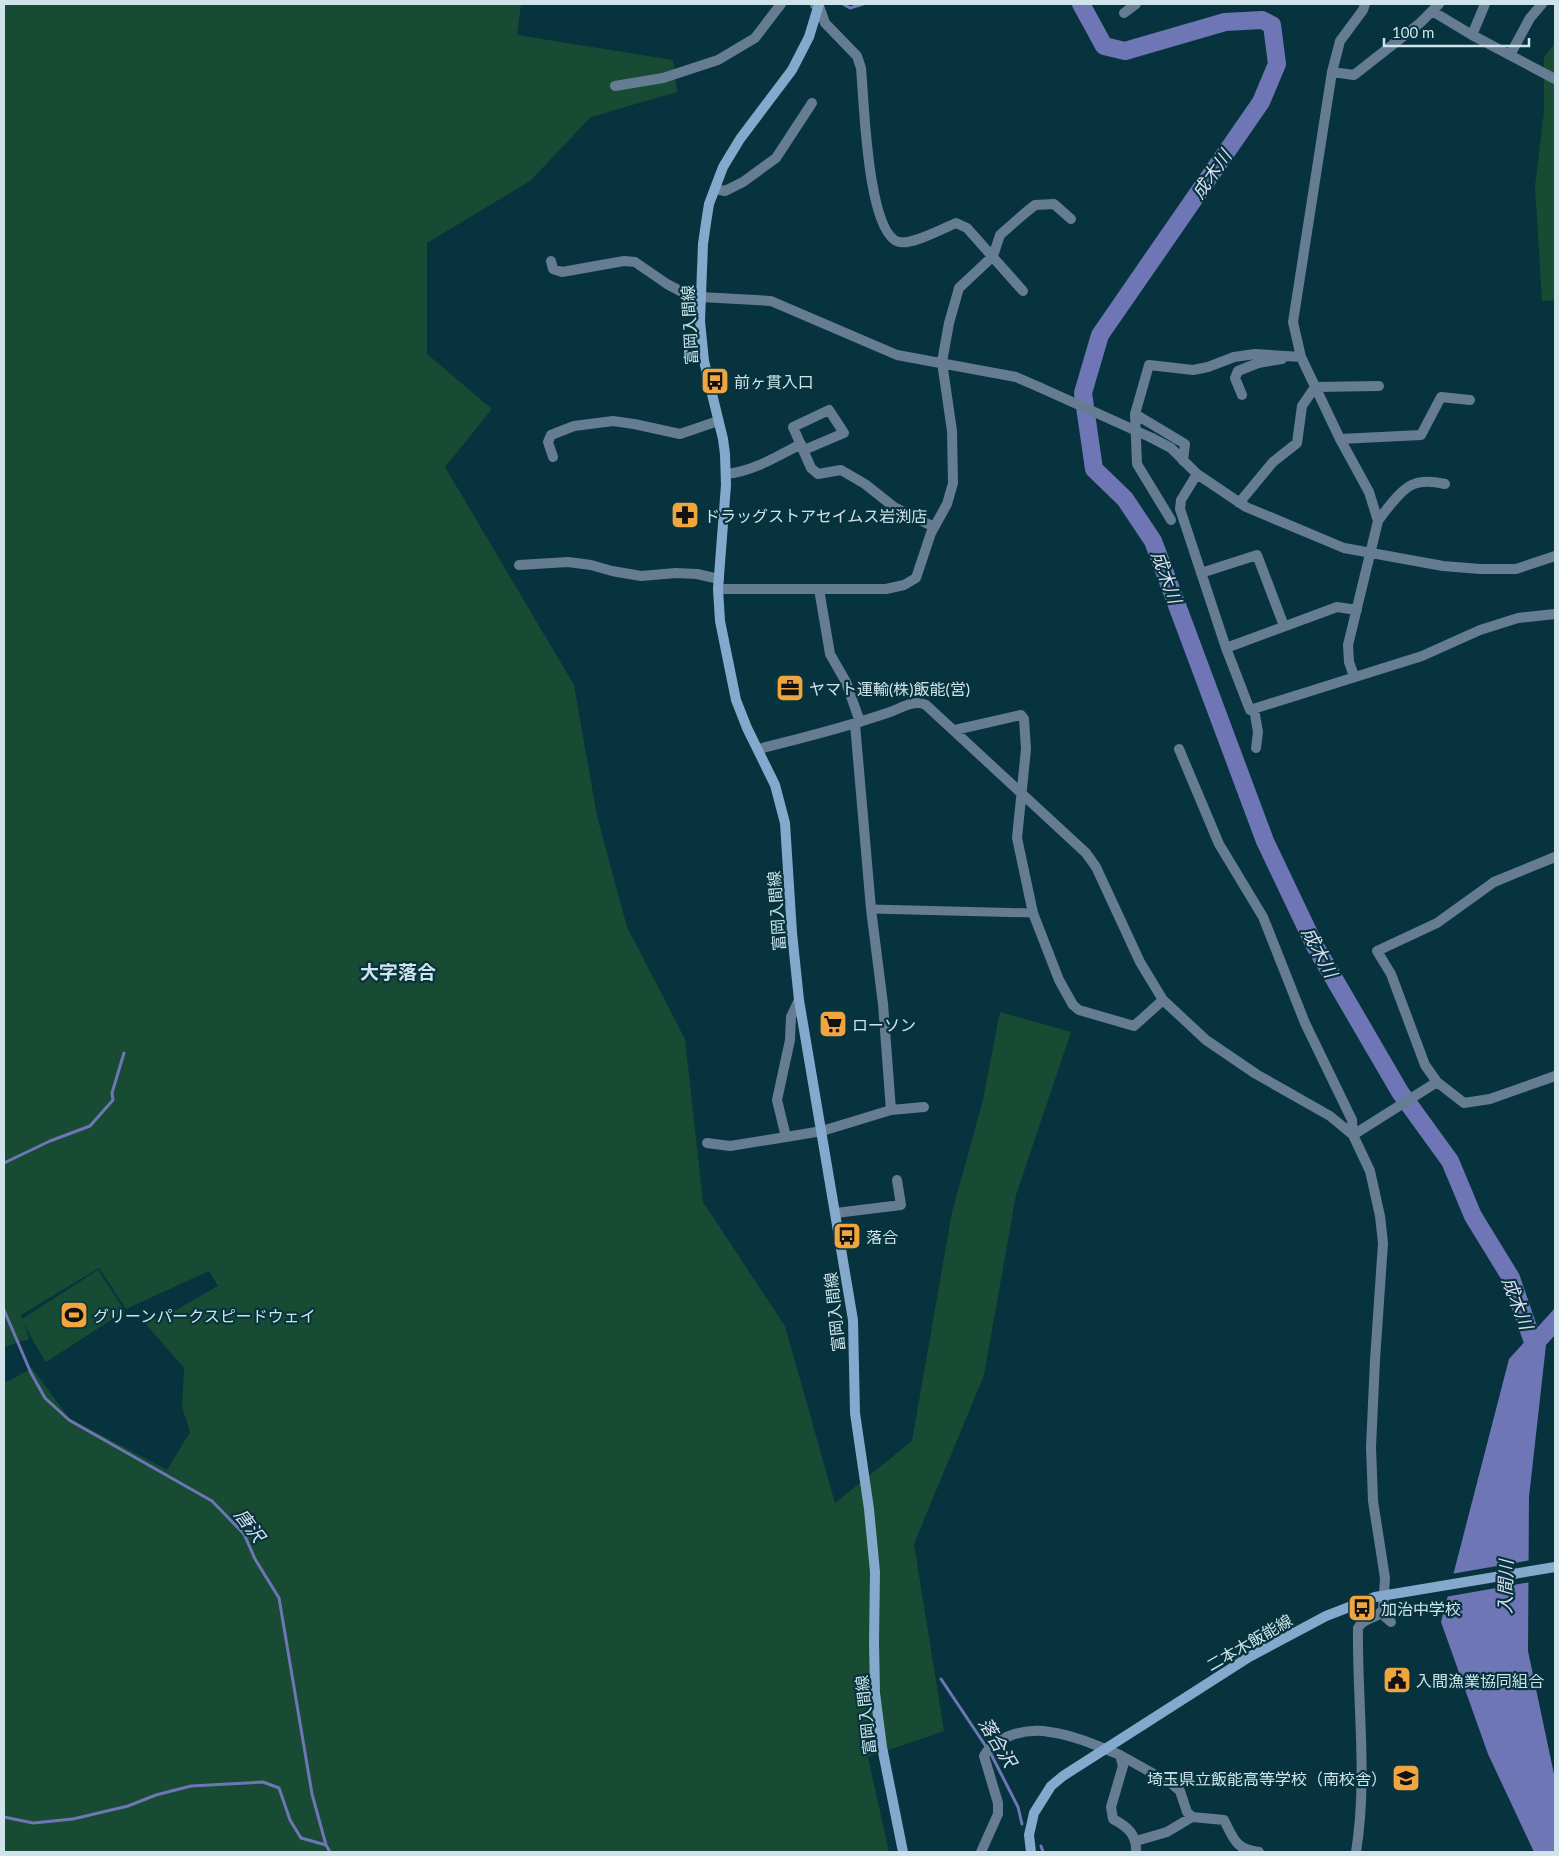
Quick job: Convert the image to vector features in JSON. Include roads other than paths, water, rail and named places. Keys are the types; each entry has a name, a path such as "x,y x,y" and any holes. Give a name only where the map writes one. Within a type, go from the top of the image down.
{"main road":[{"name":"富岡入間線","path":"817,5 809,37 792,70 731,153 723,167 709,204 706,223 700,322 704,361 723,439 726,474 718,584 720,621 736,700 775,785 785,823 792,933 799,1000 853,1320 855,1413 875,1572 875,1693 882,1746 903,1852"},
{"name":"二本木飯能線","path":"1031,1852 1029,1835 1034,1813 1048,1791 1063,1776 1276,1642 1346,1607 1384,1595 1554,1567"}],"street":[{"path":"615,86 663,78 718,60 755,38 782,4"},
{"path":"1118,4 1124,9 1136,4"},
{"path":"1365,4 1363,10 1340,41 1332,72 1293,316 1301,356 1340,439 1370,492 1378,521"},
{"path":"1472,35 1485,4"},
{"path":"1510,55 1530,18 1542,4"},
{"path":"817,5 824,23 857,56 861,68 867,159 882,223 890,238 897,242 907,243 956,223 967,228 1023,291"},
{"path":"1332,72 1354,74 1419,24 1435,8 1472,35 1555,79"},
{"path":"715,189 725,191 743,182 776,158 812,103"},
{"path":"519,565 568,562 641,576 697,574 718,584 818,589 886,589 904,585 916,578 934,528 947,504 953,483 952,431 942,362 949,323 959,288 993,256 1000,236 1035,204 1054,204 1071,219"},
{"path":"551,261 553,269 562,272 635,262 684,294 771,301 897,355 1016,377 1152,438 1171,448 1197,474 1253,510 1344,548 1442,566 1480,570 1516,569 1555,556"},
{"path":"1171,520 1137,464 1135,414 1149,364 1193,370 1208,367 1234,357 1255,354 1301,356"},
{"path":"1242,395 1235,378 1238,371 1258,363 1301,356"},
{"path":"1315,387 1379,386"},
{"path":"1240,502 1273,462 1298,443 1302,406 1315,387"},
{"path":"1340,439 1421,435 1441,398 1470,400"},
{"path":"726,474 736,473 803,447 844,433 829,410 793,427 803,447 811,468 818,474 841,470 866,484 894,507 934,528"},
{"path":"1135,414 1184,444 1184,461"},
{"path":"552,457 548,442 551,435 574,426 613,421 680,434 718,421"},
{"path":"1197,474 1181,500 1180,509 1226,648 1250,710 1422,656 1480,630 1518,618 1555,614"},
{"path":"1354,676 1349,662 1348,645 1378,521 1391,504 1413,484 1436,482 1445,484"},
{"path":"1201,573 1257,555 1284,626"},
{"path":"818,589 830,654 846,682 858,723 871,909 882,1004 891,1110"},
{"path":"1226,648 1337,606 1357,610"},
{"path":"758,749 858,723 920,702 932,709 1086,853 1096,866 1150,982 1163,1000 1206,1040 1256,1074 1330,1116 1353,1135"},
{"path":"1254,709 1258,732 1256,748"},
{"path":"956,730 1020,715 1024,720 1026,749 1017,838 1033,913 1059,980 1073,1005 1079,1010 1134,1026 1163,1000"},
{"path":"1179,749 1218,844 1262,917 1305,1023 1352,1120 1353,1135 1370,1171 1380,1216 1383,1243 1374,1360 1371,1472 1373,1502 1385,1578 1381,1613"},
{"path":"1555,857 1494,882 1437,923 1377,951 1391,974 1425,1065 1438,1082 1464,1103 1490,1099 1555,1076"},
{"path":"871,909 1033,913"},
{"path":"786,1137 777,1100 790,1040 791,1017 799,1000"},
{"path":"1353,1135 1438,1082"},
{"path":"707,1143 730,1146 786,1137 822,1131 891,1110 924,1107"},
{"path":"836,1213 900,1205 898,1180"},
{"path":"1381,1613 1391,1622"},
{"path":"1355,1852 1362,1807 1358,1628 1360,1624 1381,1613"},
{"path":"981,1852 998,1814 998,1803 984,1756 998,1740 1017,1734 1049,1731 1120,1755 1172,1784 1180,1791 1187,1812 1192,1817"},
{"path":"1120,1755 1123,1766 1112,1807 1113,1819 1125,1825 1136,1841 1136,1852"},
{"path":"1136,1841 1168,1832 1192,1817 1224,1820 1234,1840 1242,1848 1258,1852"}],"water":[{"name":"入間川","path":"1555,1308 1555,1335 1546,1345 1529,1497 1528,1651 1555,1779 1555,1852 1534,1852 1488,1754 1441,1622 1509,1359"}],"waterway":[{"path":"843,4 850,8 863,4"},
{"name":"成木川","path":"1081,4 1104,46 1125,51 1225,22 1262,20 1272,25 1277,64 1261,102 1100,335 1083,393 1094,469 1125,499 1153,541 1265,841 1315,946 1400,1092 1450,1161 1473,1216 1511,1278 1534,1345"},
{"path":"4,1163 50,1141 90,1126 113,1100 112,1093 124,1053"},
{"name":"唐沢","path":"4,1310 31,1373 45,1398 69,1420 212,1501 244,1534 255,1559 279,1598 312,1794 326,1845 330,1852"},
{"name":"落合沢","path":"941,1679 991,1754 1018,1807 1022,1824"},
{"path":"4,1817 33,1823 73,1819 128,1806 156,1795 191,1786 263,1782 279,1788 290,1820 301,1838 326,1845"},
{"name":"落合沢","path":"1041,1846 1043,1852"}],"place":[{"name":"前ヶ貫入口","path":"715,381"},
{"name":"ドラッグストアセイムス岩渕店","path":"685,515"},
{"name":"ヤマト運輸(株)飯能(営)","path":"790,688"},
{"name":"ローソン","path":"833,1024"},
{"name":"落合","path":"847,1236"},
{"name":"グリーンパークスピードウェイ","path":"74,1315"},
{"name":"加治中学校","path":"1362,1608"},
{"name":"入間漁業協同組合","path":"1397,1680"},
{"name":"埼玉県立飯能高等学校（南校舎）","path":"1406,1778"}],"district":[{"name":"大字落合","path":"398,971"}]}
